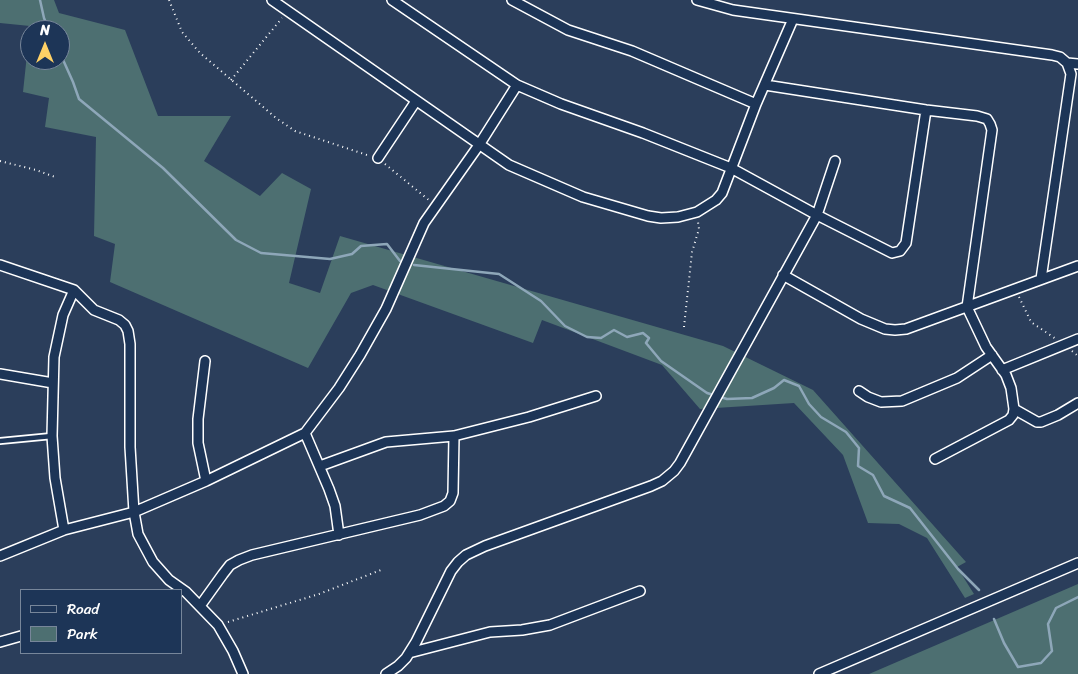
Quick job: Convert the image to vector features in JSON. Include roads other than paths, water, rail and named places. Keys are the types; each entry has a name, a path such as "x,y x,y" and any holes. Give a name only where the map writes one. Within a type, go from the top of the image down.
{"street":[{"path":"272,0 509,165 583,197 661,218 678,217 697,212 716,200 722,192 756,104 793,19"},
{"path":"392,0 517,85 561,104 643,133 731,168 816,215 892,253 900,251 906,243 926,110"},
{"path":"512,0 568,30 632,51 756,104"},
{"path":"697,0 733,10 1060,57 1067,63 1071,74 1041,278"},
{"path":"1067,63 1078,64"},
{"path":"0,556 64,530 134,512 206,481 305,433 339,388 360,355 386,309 416,239 436,205 479,145 517,85"},
{"path":"764,85 987,119 992,130 967,306 978,333 1002,370 1011,388 1014,410 1009,420 935,459"},
{"path":"378,158 416,101"},
{"path":"386,674 398,666 409,653 458,562 474,550 636,492 662,481 674,471 816,215 835,161"},
{"path":"0,265 74,290 94,310 119,320 125,325 130,344 130,428 134,512 138,534 153,562 179,589"},
{"path":"783,275 861,319 885,329 895,330 906,329 1078,266"},
{"path":"64,530 55,478 52,436 54,357 63,315 74,290"},
{"path":"1002,370 1078,339"},
{"path":"859,391 881,402 902,401 956,378 992,355"},
{"path":"205,361 198,418 198,443 206,481"},
{"path":"0,374 53,383"},
{"path":"320,466 386,442 454,436 529,417 596,396"},
{"path":"1014,410 1037,422 1041,422 1058,415 1078,403"},
{"path":"305,433 320,466 334,506 339,535"},
{"path":"200,606 230,565 240,560 252,555 420,515 434,511 450,501 453,493 454,436"},
{"path":"819,674 1078,563"},
{"path":"409,653 490,632 522,630 550,625 640,591"},
{"path":"184,593 218,625 233,650 243,674"},
{"path":"0,642 20,636"}],"lane":[{"path":"0,441 52,436"}],"waterway":[{"path":"40,0 45,20"},
{"path":"68,70 79,99 163,168 236,240 261,253 330,259 352,254 361,246 387,244 400,261"},
{"path":"414,265 499,274 541,301 565,326 587,337 601,338 614,330 627,337 643,333 649,338 646,343 661,361 707,393 727,399 752,398 774,388 784,380 799,386 809,404 821,417 846,432 859,448 858,466 873,475 884,496 910,508 958,569 979,590"},
{"path":"994,619 1004,643 1018,667 1041,663 1052,651 1048,624 1056,608 1078,597"}]}
